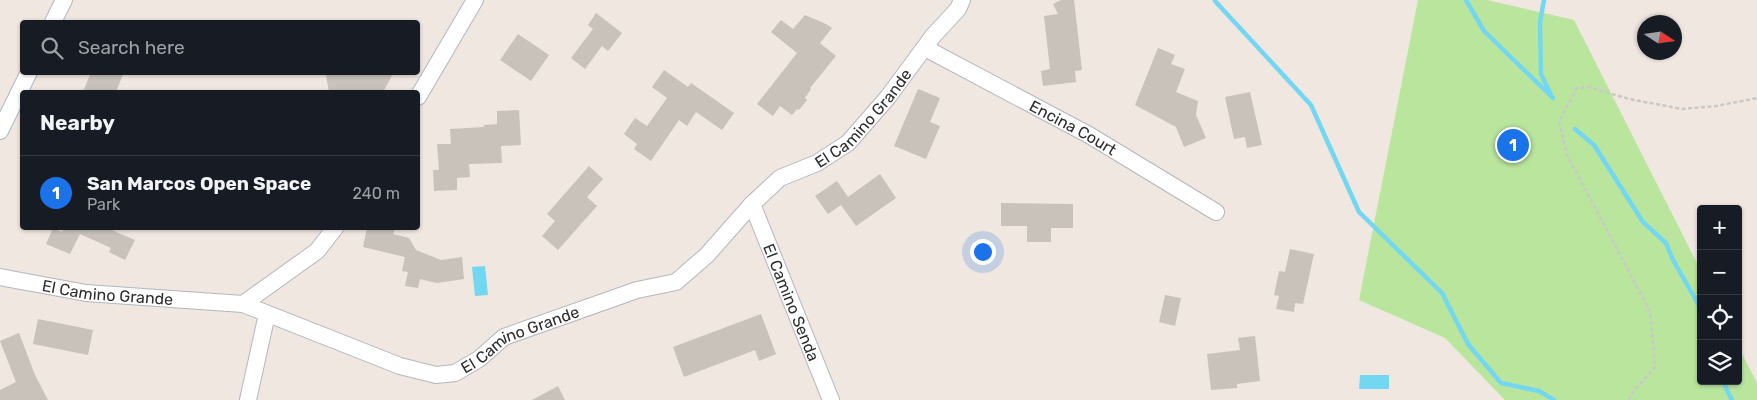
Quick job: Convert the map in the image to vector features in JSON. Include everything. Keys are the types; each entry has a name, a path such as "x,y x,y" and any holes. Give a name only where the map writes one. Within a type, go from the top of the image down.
{"street":[{"path":"54,20 64,0"},
{"path":"420,94 475,0"},
{"name":"El Camino Grande","path":"0,277 86,293 243,304 400,366 436,375 455,373 479,358 504,337 637,290 676,282 707,255 752,204 780,178 817,163 848,143 888,97 933,36 958,9 962,0"},
{"name":"Encina Court","path":"925,48 1089,135 1216,212"},
{"path":"20,90 28,75"},
{"path":"0,131 20,90"},
{"name":"El Camino Senda","path":"752,204 831,400"},
{"path":"243,304 317,251 333,230"},
{"path":"248,400 267,314"}],"path":[{"path":"1629,400 1633,392 1655,367 1650,311 1567,155 1559,121 1577,88 1589,87 1629,99 1682,109 1716,106 1757,98"}],"green space":[{"path":"1418,0 1487,0 1574,20 1697,263 1697,385 1742,385 1742,354 1757,383 1757,400 1505,400 1445,338 1359,300"}],"water":[{"path":"485,266 488,295 475,296 472,267"},
{"path":"1360,375 1389,375 1389,389 1359,389"}],"building":[{"path":"1061,0 1074,0 1082,70 1075,71 1076,82 1043,86 1041,71 1050,69 1044,16 1058,14 1053,4"},
{"path":"596,13 622,33 608,51 602,46 585,69 571,58 593,29 588,25"},
{"path":"805,15 832,28 820,43 836,56 810,88 805,98 807,100 799,110 797,109 792,115 780,106 773,116 757,104 797,53 771,32 781,20 793,29"},
{"path":"518,34 549,55 531,81 500,60"},
{"path":"1158,48 1175,55 1171,64 1185,69 1176,92 1198,101 1196,115 1206,138 1184,147 1176,127 1135,105"},
{"path":"664,70 688,87 691,83 734,113 722,130 696,112 687,126 679,120 651,161 634,149 637,144 624,134 635,118 647,126 667,98 652,87"},
{"path":"90,75 123,75 117,90 84,90"},
{"path":"326,75 392,75 384,90 329,90"},
{"path":"918,89 940,98 930,122 940,126 926,159 894,146"},
{"path":"1250,92 1262,145 1247,148 1245,137 1234,139 1225,97"},
{"path":"519,110 521,145 501,146 502,163 469,164 470,177 457,178 457,190 434,191 433,170 439,170 437,144 451,144 450,129 484,127 484,125 497,124 497,111"},
{"path":"589,166 603,179 587,197 597,206 558,250 542,236 555,221 547,214"},
{"path":"880,174 896,198 856,226 841,205 828,214 815,196 837,181 848,197"},
{"path":"1001,203 1073,204 1073,228 1051,228 1051,242 1027,242 1027,226 1001,226"},
{"path":"52,230 62,232 63,230 112,230 135,240 125,260 109,252 111,248 80,234 70,254 46,244"},
{"path":"367,230 394,230 393,234 409,238 416,250 441,260 462,257 464,279 437,283 420,279 418,288 405,286 408,272 402,271 405,257 363,247"},
{"path":"1290,249 1314,254 1303,304 1295,303 1294,312 1276,309 1279,296 1274,295 1279,271 1285,272"},
{"path":"1165,295 1181,298 1175,326 1159,322"},
{"path":"761,314 776,354 759,361 755,350 684,377 673,347"},
{"path":"38,319 93,330 88,355 33,344"},
{"path":"19,333 35,375 48,400 0,400 0,390 16,382 0,341"},
{"path":"1255,336 1260,381 1237,384 1237,388 1211,390 1207,354 1240,350 1238,338"},
{"path":"558,386 565,400 532,400"}],"waterway":[{"path":"1466,0 1484,31 1553,98"},
{"path":"1544,0 1540,22 1541,74 1551,95"},
{"path":"1215,1 1311,105 1359,212 1442,293 1468,344 1501,383 1539,391 1554,400"},
{"path":"1575,129 1594,145 1643,222 1666,243 1673,260 1697,302"},
{"path":"1725,385 1732,400"}],"place":[{"name":"San Marcos Open Space","path":"1513,145"}]}
